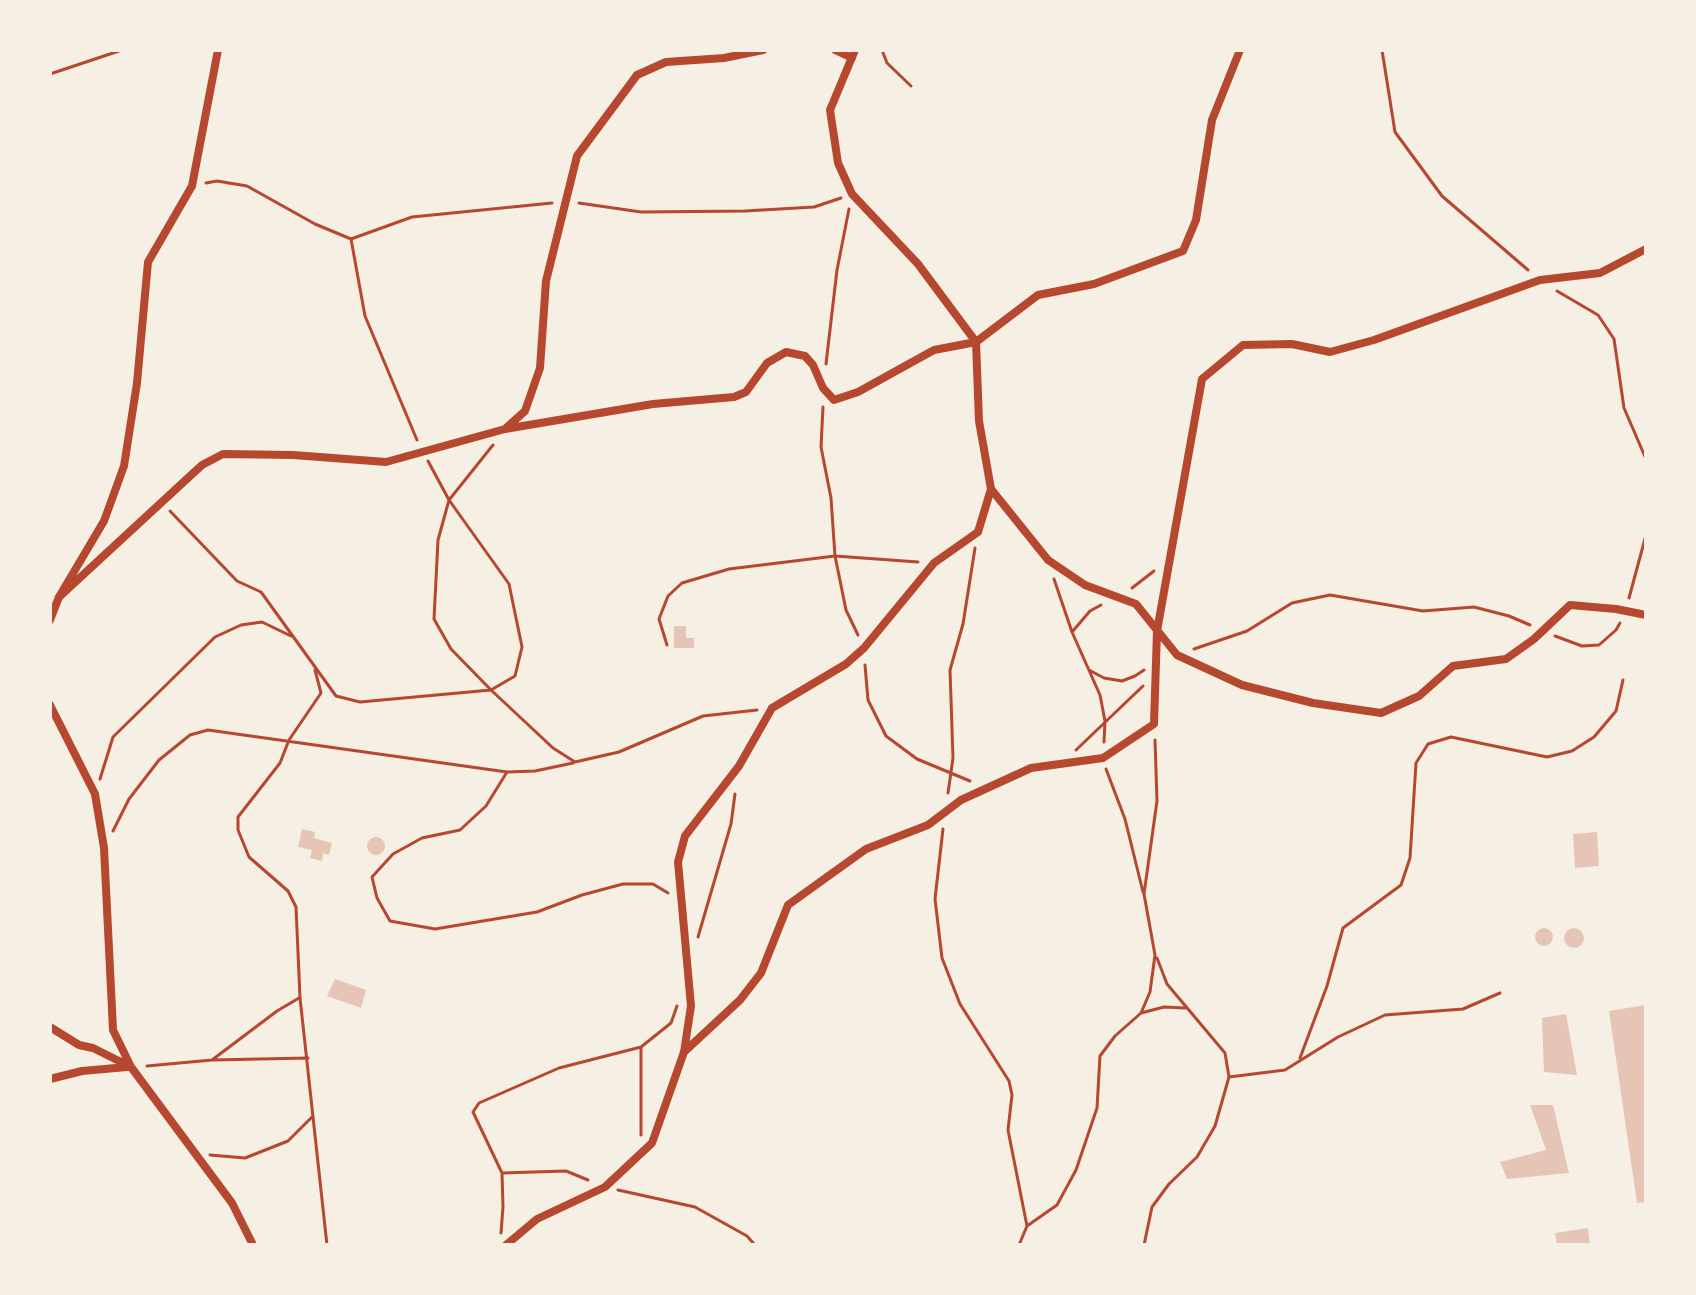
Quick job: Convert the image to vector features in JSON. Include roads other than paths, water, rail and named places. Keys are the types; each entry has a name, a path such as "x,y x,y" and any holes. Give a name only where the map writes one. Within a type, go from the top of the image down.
{"street":[{"path":"50,620 59,597 104,521 124,466 137,383 148,262 192,186 218,50"},
{"path":"505,429 525,411 540,368 546,281 577,156 637,75 666,62 724,58 763,50"},
{"path":"506,1245 537,1219 605,1187 652,1143 684,1052 691,1006 678,862 685,836 739,766 772,708 846,664 864,648 934,563 978,532 991,489 979,421 976,342 918,264 852,194 838,163 830,110 854,54 835,50"},
{"path":"59,597 202,465 223,454 293,455 386,462 505,429 653,404 734,397 746,392 767,363 786,352 805,356 813,365 823,388 834,400 858,392 934,350 976,342 1038,295 1094,284 1183,251 1196,220 1212,120 1240,50"},
{"path":"684,1052 740,1000 761,973 788,905 866,849 928,825 961,800 1031,768 1103,758 1154,724 1157,631 1202,379 1243,345 1292,344 1330,352 1374,340 1540,280 1600,273 1646,249"},
{"path":"991,489 1048,560 1085,585 1136,604 1177,655 1242,685 1313,703 1381,713 1419,696 1453,666 1506,659 1570,605 1646,615"},
{"path":"50,705 95,794 104,848 113,1030 131,1067 232,1203 253,1245"},
{"path":"50,1027 79,1045 93,1048 131,1067"},
{"path":"50,1079 94,1069 131,1067"}]}
